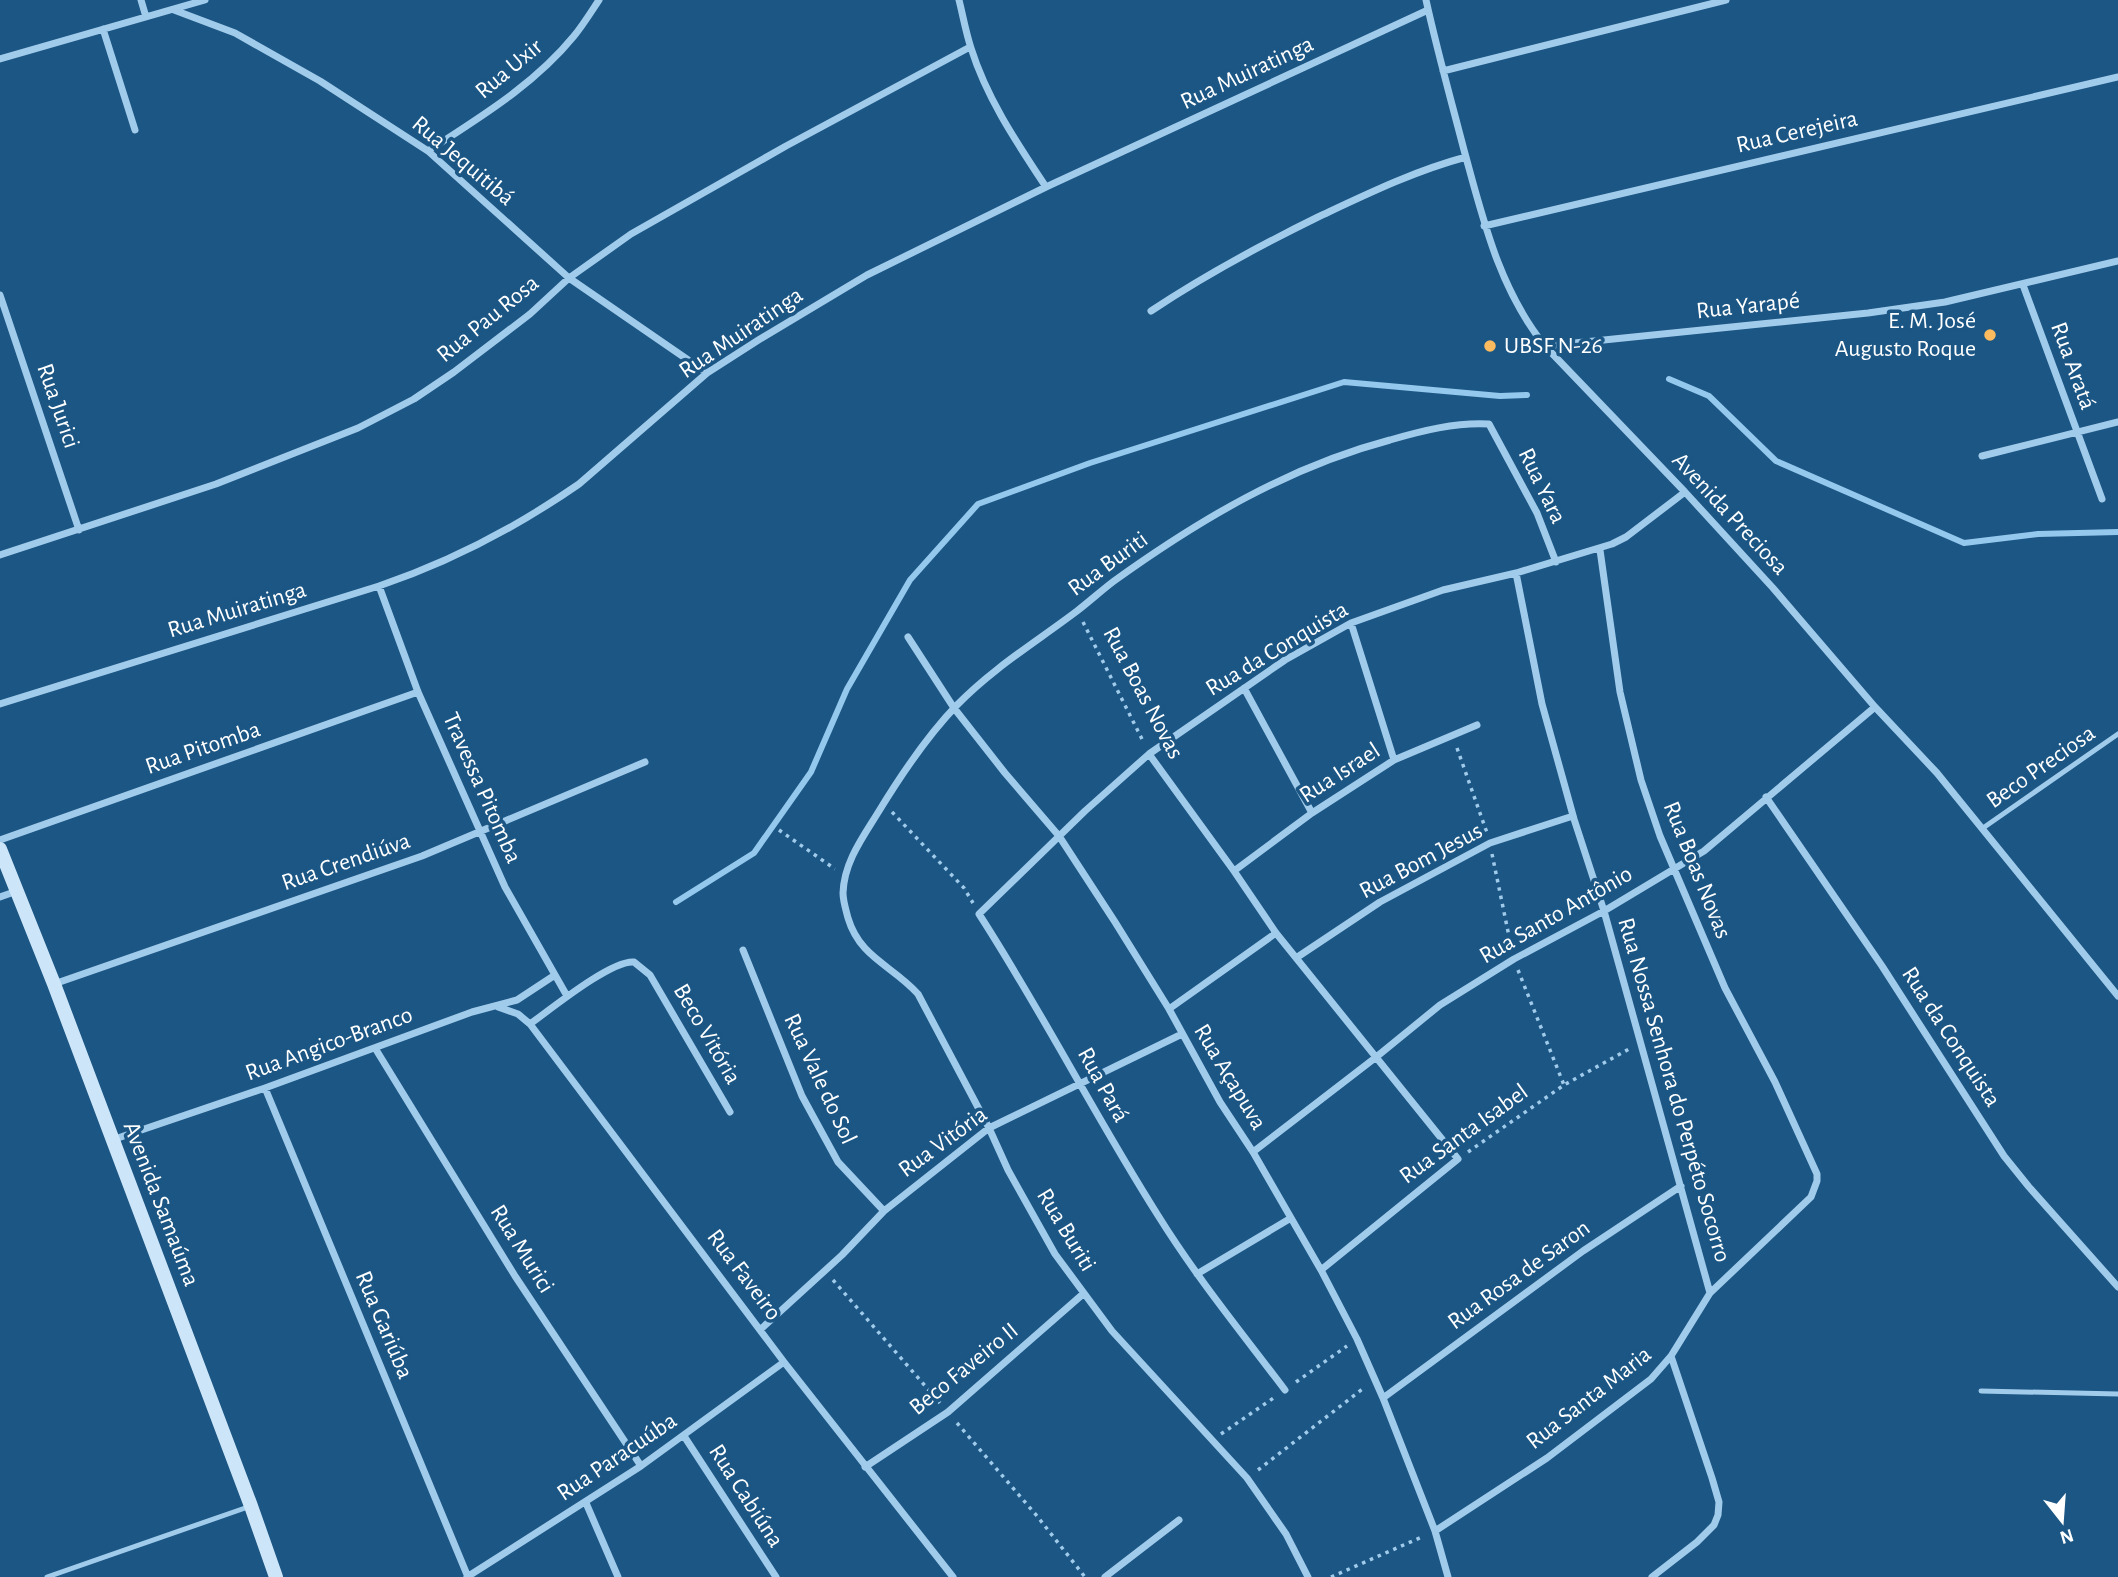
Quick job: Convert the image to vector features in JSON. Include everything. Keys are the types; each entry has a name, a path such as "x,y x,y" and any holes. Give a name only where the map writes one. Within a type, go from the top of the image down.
{"street":[{"path":"141,0 146,17"},
{"path":"0,59 205,0"},
{"name":"Rua Uxir","path":"428,151 505,101 547,66 575,36 599,0"},
{"path":"959,0 970,47 986,88 1046,187"},
{"name":"Avenida Preciosa","path":"1426,0 1485,226 1501,272 1527,325 1773,588 1875,707 1937,773 2118,996"},
{"path":"1443,71 1726,0"},
{"name":"Rua Jequitibá","path":"174,10 235,33 320,81 428,151 569,278 707,373"},
{"name":"Rua Muiratinga","path":"0,704 379,586 430,568 459,554 557,499 631,441 707,373 867,275 1046,187 1428,10"},
{"path":"103,29 135,130"},
{"name":"Rua Pau Rosa","path":"0,555 216,484 358,428 414,399 454,372 530,314 569,278 631,234 786,146 970,47"},
{"name":"Rua Cerejeira","path":"1485,226 2118,77"},
{"path":"1151,311 1249,251 1354,199 1429,167 1466,157"},
{"name":"Rua Yarapé","path":"1545,346 1868,313 1945,302 2118,261"},
{"name":"Rua Aratá","path":"2023,285 2102,499"},
{"name":"Rua Jurici","path":"0,295 79,530"},
{"path":"1982,456 2118,422"},
{"name":"Rua Buriti","path":"1308,1577 1286,1534 1247,1478 1137,1360 1083,1294 1055,1254 1031,1213 918,994 864,949 856,939 843,894 855,850 883,803 954,708 1006,661 1112,583 1182,534 1238,501 1314,464 1348,451 1420,432 1478,424 1489,424 1491,427"},
{"name":"Rua Yara","path":"1491,427 1537,513 1556,562"},
{"name":"Rua da Conquista","path":"979,914 1149,754 1285,660 1351,623 1443,590 1600,550 1626,537 1685,492"},
{"name":"Rua Boas Novas","path":"1600,550 1620,692 1641,780 1660,836 1725,988 1775,1083 1817,1174 1816,1186"},
{"name":"Rua Nossa Senhora do Perpéto Socorro","path":"1516,573 1542,704 1573,816 1604,911 1710,1293"},
{"name":"Travessa Pitomba","path":"379,586 418,692 480,832 512,901 567,996"},
{"path":"1351,623 1394,760"},
{"name":"Rua Açapuva","path":"908,637 954,708 1059,836 1169,1009 1220,1102 1321,1270 1357,1339 1383,1398 1435,1531 1448,1577"},
{"path":"1244,688 1312,813"},
{"name":"Rua Pitomba","path":"0,840 418,692"},
{"name":"Rua Santo Antônio","path":"1252,1152 1440,1005 1526,952 1604,911 1704,851 1875,707"},
{"name":"Rua Israel","path":"1234,871 1312,813 1394,760 1477,726"},
{"name":"Rua Boas Novas","path":"1149,754 1276,933 1458,1159"},
{"name":"Rua Crendiúva","path":"54,984 422,856 645,762"},
{"name":"Rua da Conquista","path":"1766,797 1882,966 2004,1156 2118,1287"},
{"name":"Rua Bom Jesus","path":"1296,958 1380,902 1490,843 1573,816"},
{"name":"Avenida Samaúma","path":"0,849 54,984 276,1577"},
{"path":"0,897 17,891"},
{"name":"Rua Pará","path":"979,914 1024,983 1124,1160 1197,1274 1285,1390"},
{"path":"1169,1009 1276,933"},
{"name":"Rua Vale do Sol","path":"743,950 802,1097 838,1161 884,1211"},
{"name":"Beco Vitória","path":"567,996 619,964 634,962 650,975 730,1112"},
{"name":"Rua Angico-Branco","path":"112,1140 265,1088 471,1012 517,1000 555,975"},
{"path":"530,1024 567,996"},
{"name":"Rua Faveiro","path":"498,1007 518,1014 530,1024 784,1362 953,1577"},
{"name":"Rua Vitória","path":"761,1329 842,1255 884,1211 989,1128 1182,1034"},
{"name":"Rua Murici","path":"375,1048 515,1276 641,1466"},
{"name":"Rua Gariúba","path":"265,1088 468,1577"},
{"name":"Rua Santa Isabel","path":"1321,1270 1458,1159"},
{"name":"Rua Rosa de Saron","path":"1383,1398 1583,1251 1681,1186"},
{"name":"Rua Santa Maria","path":"1435,1531 1547,1458 1651,1379 1671,1356 1710,1293 1811,1197 1816,1186"},
{"path":"1197,1274 1291,1218"},
{"name":"Beco Faveiro II","path":"865,1467 948,1412 1083,1294"},
{"path":"1652,1577 1697,1542 1714,1525 1718,1515 1719,1502 1671,1356"},
{"name":"Rua Paracuúba","path":"468,1577 641,1466 784,1362"},
{"name":"Rua Cabiúna","path":"684,1436 776,1577"},
{"path":"586,1503 618,1577"},
{"path":"1105,1577 1179,1520"}],"lane":[{"name":"Beco Preciosa","path":"1983,828 2118,734"},
{"path":"1981,1391 2118,1394"},
{"path":"47,1577 251,1506"}],"path":[{"name":"Rua Boas Novas","path":"1077,611 1149,754"},
{"path":"1452,734 1490,843"},
{"path":"883,803 964,888 979,914"},
{"path":"779,830 846,877"},
{"name":"Rua Santa Isabel","path":"1458,1159 1564,1085 1640,1043"},
{"path":"1247,1478 1375,1380"},
{"path":"1331,1577 1435,1531"}],"waterway":[{"path":"1669,379 1709,396 1776,461 1964,543 2038,534 2118,532"},
{"path":"676,902 754,853 811,772 847,689 910,580 978,504 1090,463 1344,382 1500,396 1527,395"}],"place":[{"name":"E. M. José Augusto Roque","path":"1990,335"},
{"name":"UBSF N-26","path":"1490,346"}]}
